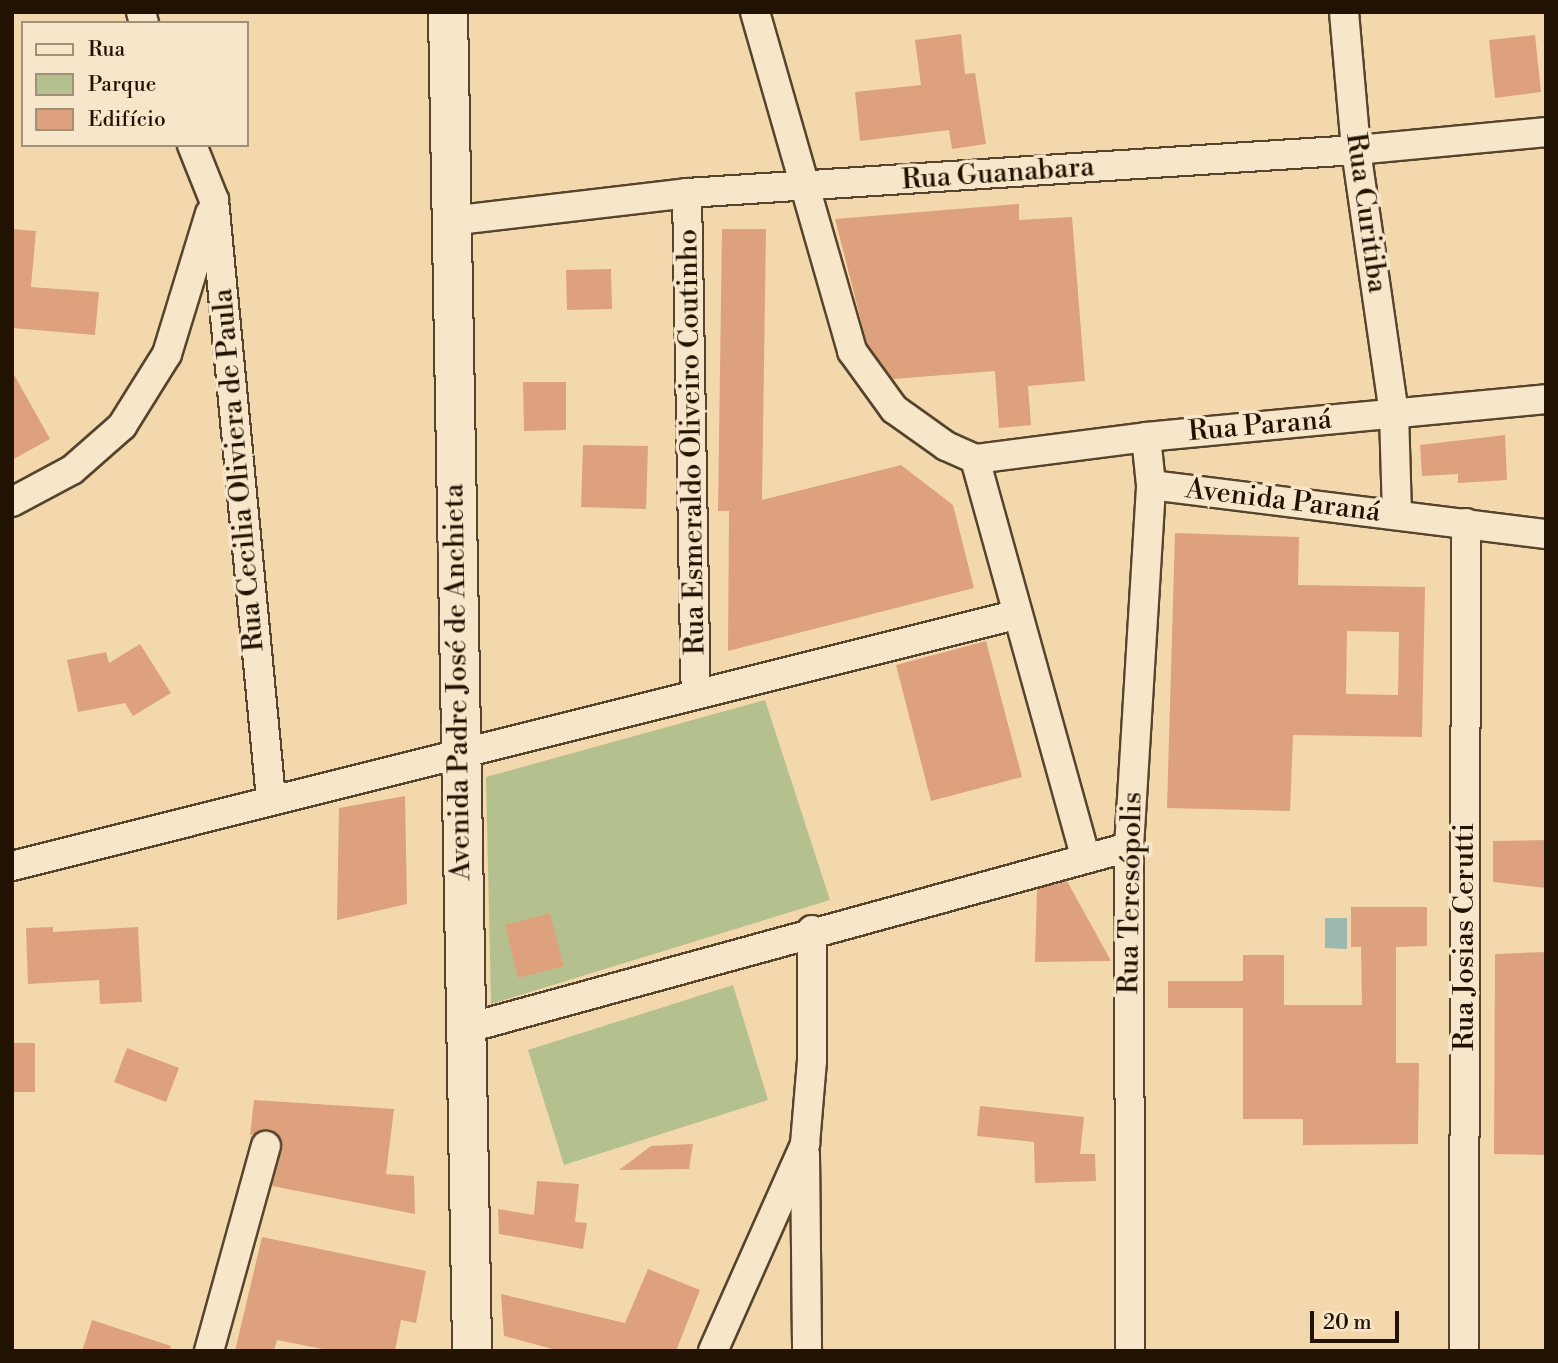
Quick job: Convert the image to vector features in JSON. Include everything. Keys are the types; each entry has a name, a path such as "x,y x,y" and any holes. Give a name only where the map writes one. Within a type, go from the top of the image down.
{"main road":[{"name":"Avenida Padre José de Anchieta","path":"448,12 458,756 468,1028 471,1351"}],"street":[{"path":"755,12 801,187 852,351 871,382 894,409 946,446 975,459 1015,615 1085,855"},
{"name":"Rua Curitiba","path":"1344,12 1356,150 1394,413"},
{"name":"Rua Guanabara","path":"450,221 687,193 1356,150 1546,132"},
{"name":"Rua Cecilia Oliviera de Paula","path":"193,147 214,200 271,799"},
{"name":"Rua Esmeraldo Oliveiro Coutinho","path":"687,193 696,691"},
{"path":"12,502 72,470 122,426 167,354 214,200"},
{"name":"Rua Paraná","path":"975,459 1146,436 1546,399"},
{"name":"Avenida Paraná","path":"1151,485 1397,515 1394,413"},
{"name":"Rua Teresópolis","path":"1130,1351 1129,847 1151,485 1146,436"},
{"path":"1397,515 1546,534"},
{"name":"Rua Josias Cerutti","path":"1464,1351 1466,523"},
{"name":"Rua Esmeraldo Oliveiro Coutinho","path":"13,866 271,799 458,756 696,691 1015,615"},
{"path":"468,1028 1085,855 1129,847"},
{"path":"807,1351 805,1144 812,1061 812,930"},
{"path":"713,1351 805,1144"},
{"path":"209,1351 266,1146"}],"green space":[{"path":"765,700 830,900 491,1004 486,777"},
{"path":"733,985 768,1100 564,1165 528,1050"}],"water":[{"path":"1325,918 1347,918 1347,949 1325,948"}],"building":[{"path":"961,34 965,74 975,73 986,144 952,149 949,130 860,141 855,92 921,85 915,40"},
{"path":"1535,35 1541,92 1495,98 1489,40"},
{"path":"1019,204 1019,220 1072,217 1085,381 1028,386 1031,425 999,428 995,371 893,379 867,344 835,219"},
{"path":"12,229 36,231 31,287 99,292 95,335 12,328"},
{"path":"722,229 766,229 762,500 901,465 953,505 974,588 728,651 729,511 718,511"},
{"path":"611,269 612,309 567,310 566,270"},
{"path":"12,371 50,439 12,460"},
{"path":"523,382 566,382 566,430 524,431"},
{"path":"1505,435 1507,480 1458,483 1458,474 1422,476 1420,445"},
{"path":"583,445 648,446 646,509 581,507"},
{"path":"1175,533 1299,537 1298,585 1425,587 1422,737 1293,735 1290,811 1167,808","holes":["1347,631 1399,632 1398,695 1346,694"]},
{"path":"986,641 1022,777 931,801 896,665"},
{"path":"140,644 171,693 133,716 125,703 78,712 67,660 106,652 109,663"},
{"path":"405,796 407,904 337,920 339,808"},
{"path":"1546,840 1546,888 1493,882 1493,841"},
{"path":"1067,881 1111,961 1035,962 1037,889"},
{"path":"1351,907 1427,907 1427,946 1396,947 1396,1063 1419,1063 1418,1144 1303,1145 1303,1119 1243,1119 1243,1008 1168,1008 1168,981 1243,981 1243,955 1284,955 1284,1005 1362,1005 1361,947 1351,947"},
{"path":"550,913 564,966 518,978 505,925"},
{"path":"53,927 53,932 138,927 142,1002 100,1004 99,980 28,984 26,928"},
{"path":"1546,952 1546,1155 1494,1154 1495,954"},
{"path":"12,1043 35,1043 35,1092 12,1092"},
{"path":"127,1048 179,1068 166,1102 114,1082"},
{"path":"254,1100 394,1109 386,1174 414,1176 415,1214 272,1186 282,1143 270,1130 250,1135"},
{"path":"980,1106 1084,1117 1080,1154 1095,1154 1096,1181 1035,1183 1034,1142 977,1136"},
{"path":"693,1144 689,1169 619,1170 651,1146"},
{"path":"537,1181 579,1184 575,1222 587,1223 583,1249 499,1234 498,1209 534,1215"},
{"path":"262,1237 426,1271 416,1323 401,1320 395,1351 333,1351 277,1340 274,1351 235,1351"},
{"path":"648,1269 700,1290 676,1351 560,1351 504,1336 501,1294 625,1323"},
{"path":"92,1320 171,1346 170,1351 82,1351"}]}
